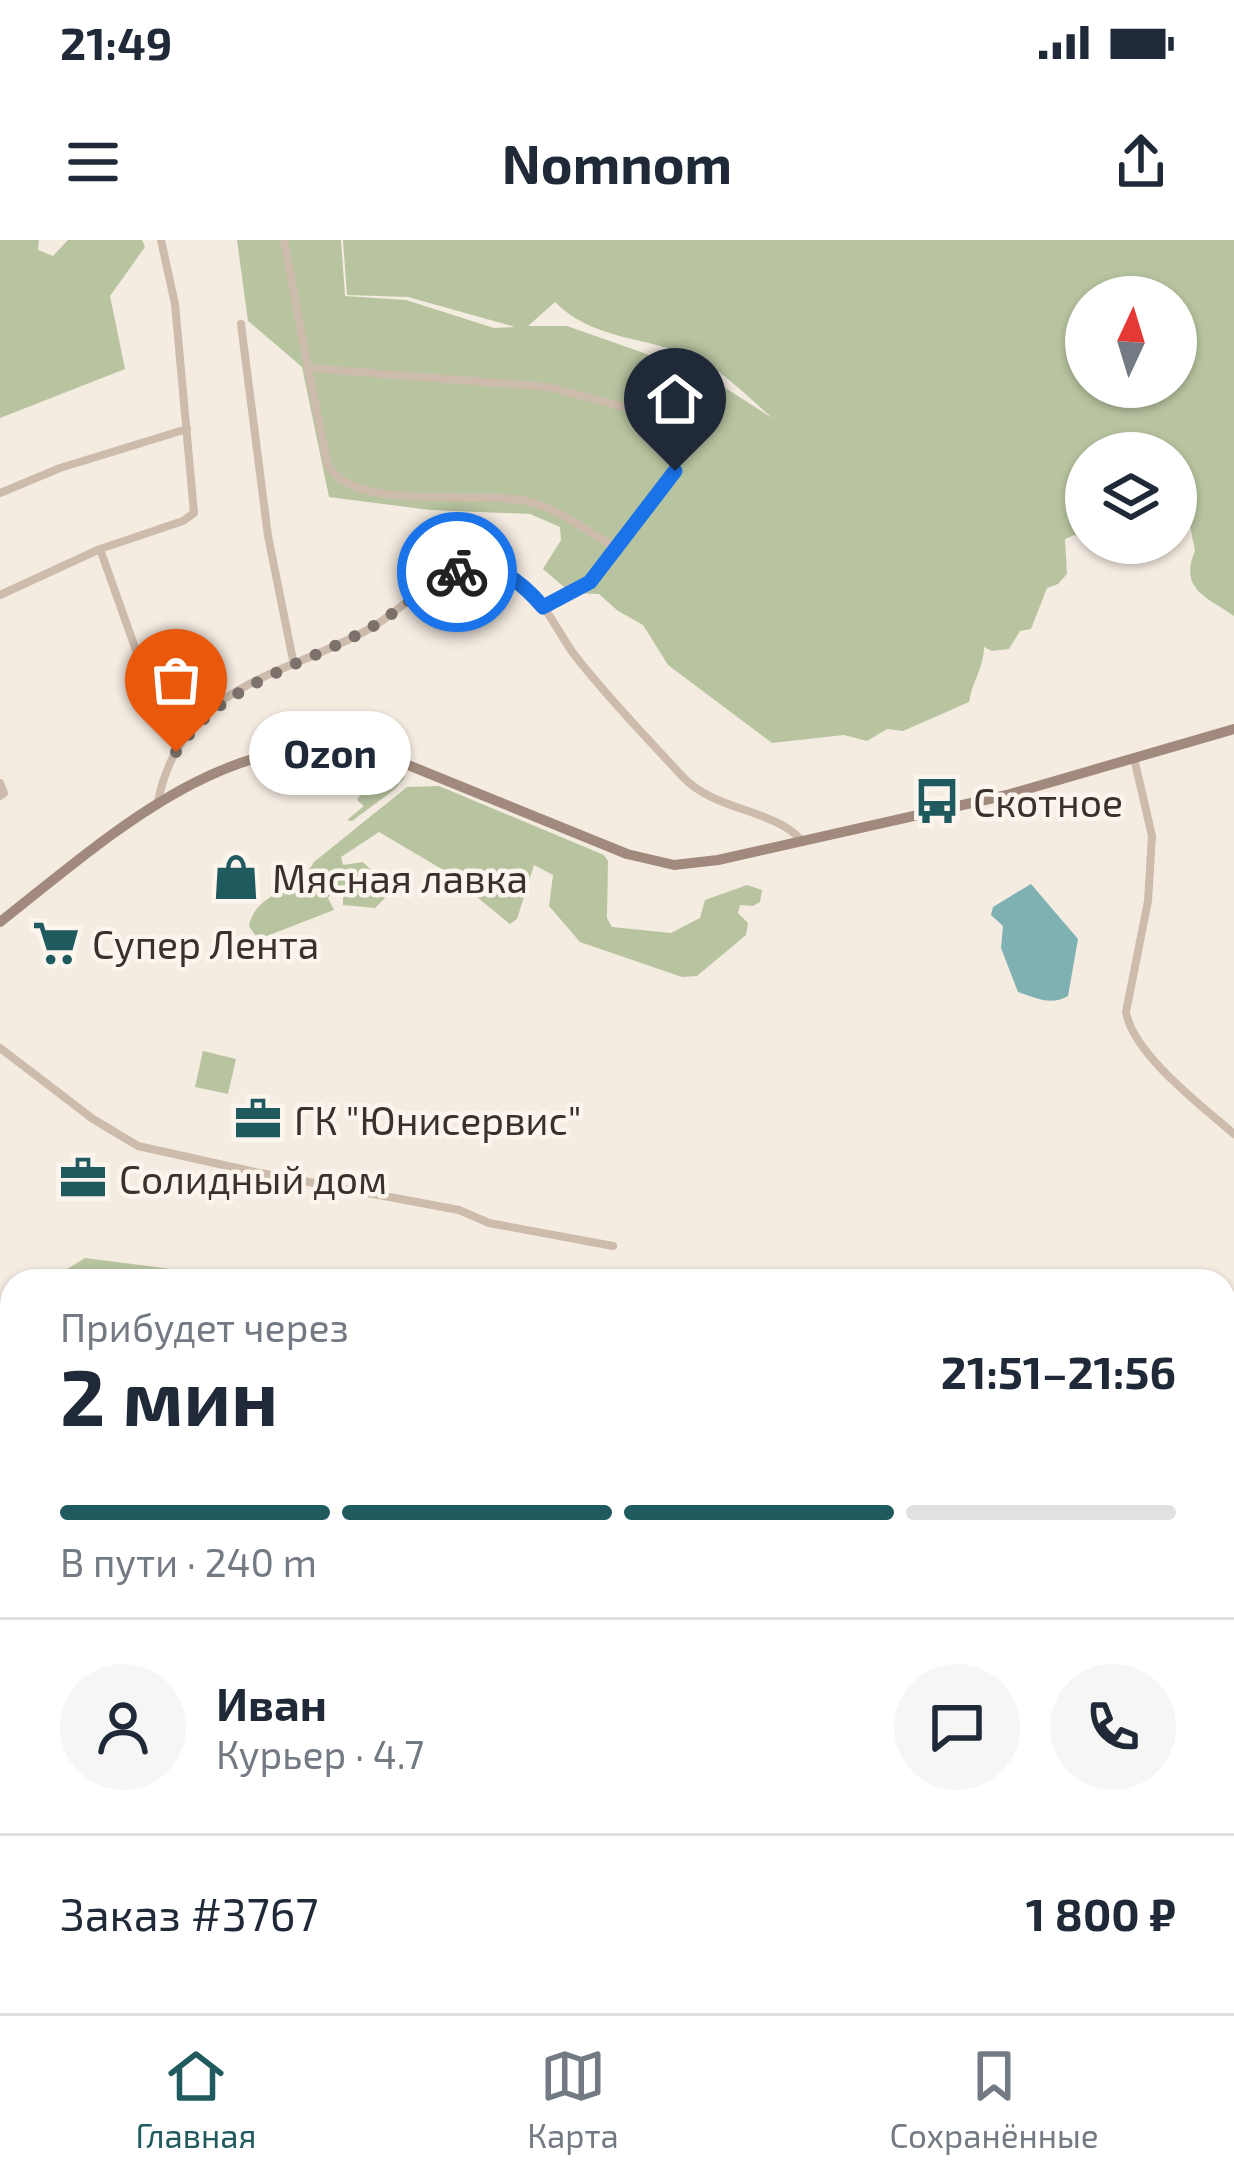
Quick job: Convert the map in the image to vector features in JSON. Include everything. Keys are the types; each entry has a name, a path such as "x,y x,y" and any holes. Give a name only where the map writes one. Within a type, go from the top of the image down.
{"main road":[{"path":"0,922 158,802 280,752 326,745 376,752 520,814 627,854 674,866 1007,795 1234,729"}],"street":[{"path":"0,595 194,513 175,304 161,240"},
{"path":"284,240 328,466 335,478 349,486 412,496 524,500 618,549"},
{"path":"241,324 268,536 294,665"},
{"path":"308,368 548,387 657,421 669,435 675,471 590,582 543,607"},
{"path":"0,493 60,468 188,429"},
{"path":"100,549 154,701 190,730"},
{"path":"158,802 171,759 210,710 247,685 373,626 439,579 467,568 488,568 514,577 543,607 573,653 687,782 714,800 791,829 801,841"},
{"path":"1134,758 1152,836 1148,901 1126,1012 1128,1027 1143,1048 1234,1134"},
{"path":"0,783 4,793 0,796"},
{"path":"0,1048 122,1138 161,1152 459,1210 489,1223 613,1246"}],"green space":[{"path":"0,240 39,240 38,250 53,256 68,240 142,240 145,247 110,296 125,369 0,418"},
{"path":"237,240 341,240 345,296 406,300 494,328 515,327 408,297 347,295 343,240 1234,240 1234,616 1206,598 1190,575 1191,564 1197,564 1197,432 1065,432 1067,574 1047,588 1031,629 1020,631 1009,649 984,647 969,702 903,731 887,729 867,741 844,735 772,743 668,665 643,625 599,594 571,593 543,569 561,540 560,527 530,514 430,510 329,497 302,367 248,321","holes":["555,302 604,331 697,358 772,418 716,382 641,352 567,326 528,326"]},
{"path":"334,753 402,770 405,777 352,821 347,820 364,806 357,800 360,795 354,784 324,786 292,771 291,762 302,755"},
{"path":"439,786 604,855 608,861 607,918 612,927 671,933 700,918 705,900 747,885 762,890 760,902 740,905 738,913 748,923 746,935 697,976 682,977 580,942 549,906 553,875 534,865 517,919 510,924 478,898 455,893 451,887 457,885 457,878 379,832 341,857 343,865 363,862 375,874 395,876 409,885 407,891 390,893 375,908 343,905 343,897 332,892 328,898 334,910 264,937 255,935 249,926 260,905 298,880 407,787"},
{"path":"203,1051 236,1059 228,1094 195,1087"},
{"path":"85,1258 171,1269 67,1269"}],"water":[{"path":"1031,884 1078,939 1068,996 1056,1000 1018,992 1001,948 1003,926 991,915 993,907"}],"way so far":[{"path":"176,752 210,710 247,685 373,626 439,579 457,572"}],"place":[{"name":"Ozon","path":"176,752"},
{"name":"Скотное","path":"937,801"},
{"name":"Мясная лавка","path":"236,877"},
{"name":"Супер Лента","path":"56,943"},
{"name":"ГК \"Юнисервис\"","path":"258,1119"},
{"name":"Солидный дом","path":"83,1178"}],"route":[{"path":"457,572 488,568 514,577 543,607 590,582 604,568 675,471"}]}
